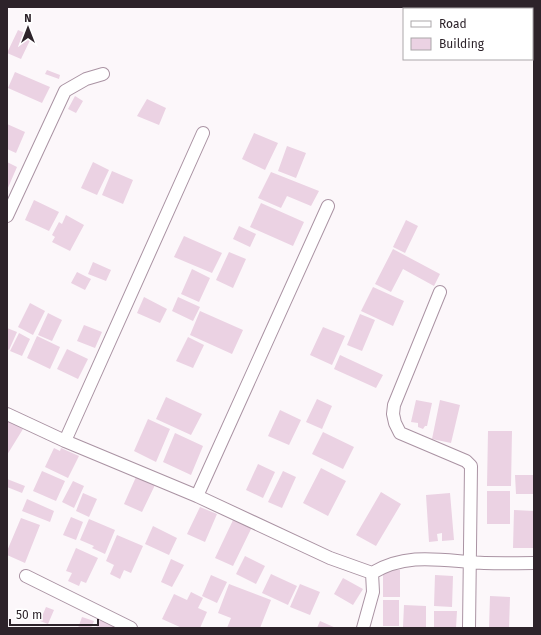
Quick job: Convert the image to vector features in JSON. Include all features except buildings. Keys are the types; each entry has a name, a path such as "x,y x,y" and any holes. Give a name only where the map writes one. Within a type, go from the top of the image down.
{"street":[{"path":"7,216 65,91 86,79 103,74"},
{"path":"65,441 203,133"},
{"path":"198,496 328,206"},
{"path":"440,292 394,405 393,414 396,428 400,433 430,444 466,461 471,466 468,628"},
{"path":"7,414 65,441 198,496 330,558 372,573 384,566 405,560 435,558 469,562 534,563"},
{"path":"363,628 373,592 372,573"},
{"path":"26,576 131,628"}],"green space":[{"path":"487,7 534,7 534,59 533,8"}]}
